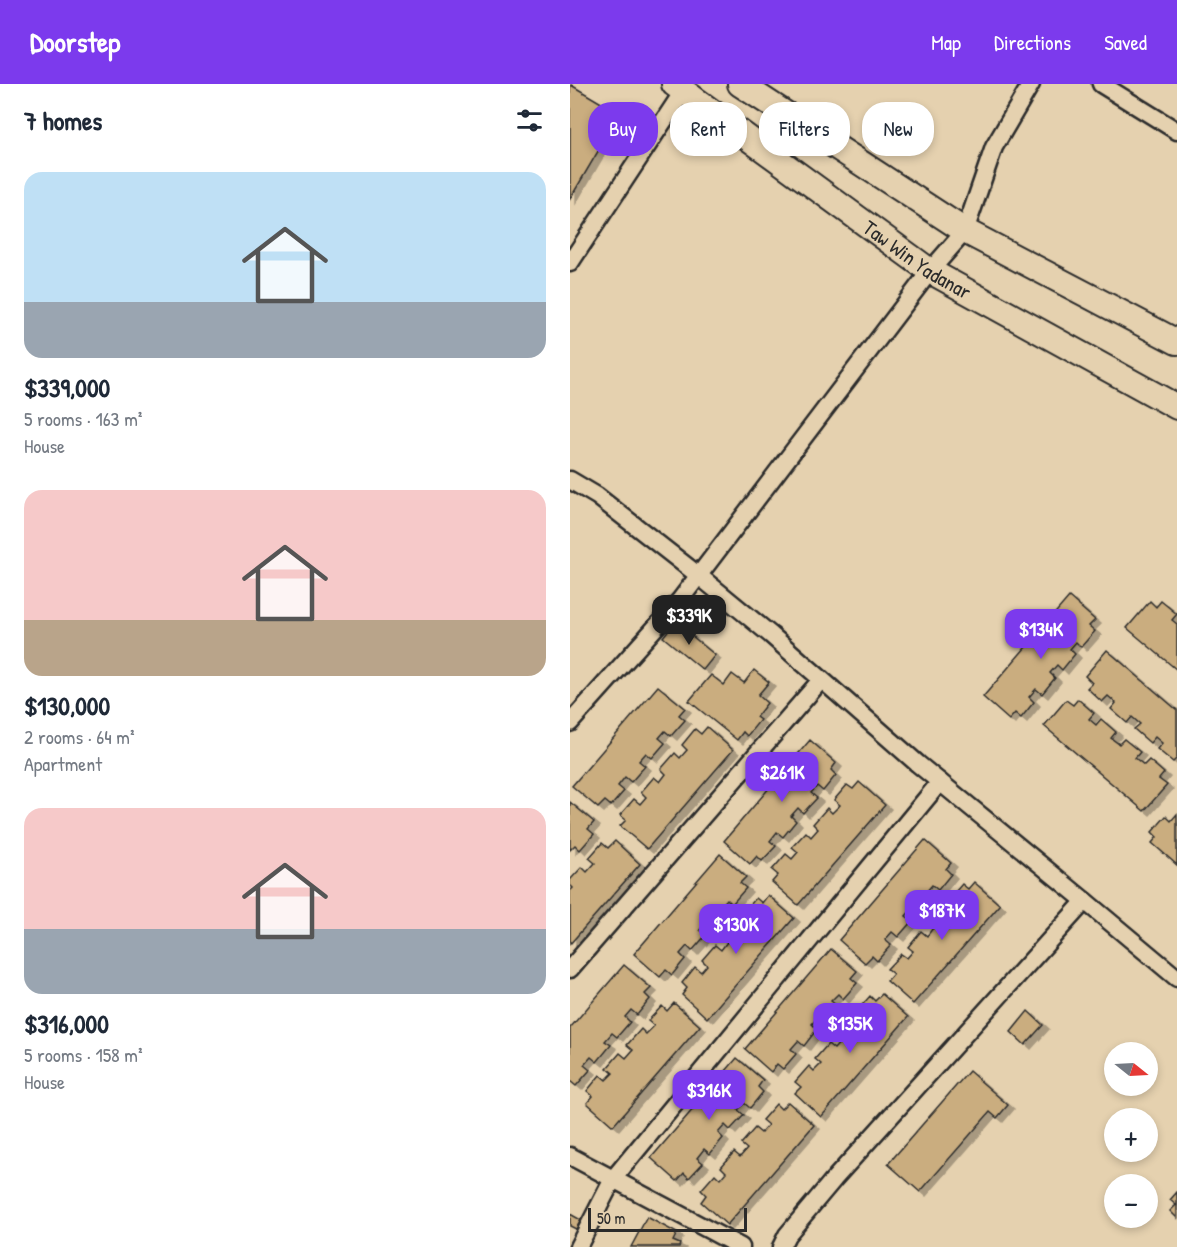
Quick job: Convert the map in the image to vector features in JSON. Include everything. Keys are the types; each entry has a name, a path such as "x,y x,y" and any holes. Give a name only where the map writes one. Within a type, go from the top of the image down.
{"main road":[{"path":"740,84 965,231 1177,342"},
{"name":"Taw Win Yadanar","path":"679,87 930,271 1177,407"}],"street":[{"path":"570,723 680,600 930,271 965,231 994,147 1031,84"},
{"path":"1101,84 1177,131"},
{"path":"570,263 679,87"},
{"path":"570,480 597,496 698,575 940,782 1177,978"},
{"path":"570,969 821,680"},
{"path":"578,1247 613,1179 940,782"},
{"path":"781,1247 788,1235 834,1179 1085,901"},
{"path":"570,1156 741,1247"}],"building":[{"path":"571,85 600,102 588,102 588,156 595,156 570,199"},
{"path":"1069,597 1095,620 1089,626 1095,631 1081,647 1076,642 1070,649 1075,654 1062,670 1057,665 1050,673 1055,678 1042,694 1036,689 1029,697 1034,702 1021,718 1015,713 1009,720 983,697"},
{"path":"1150,601 1156,607 1161,601 1177,614 1172,620 1177,624 1177,670 1127,628"},
{"path":"675,622 715,655 703,670 663,637"},
{"path":"1107,650 1177,710 1177,758 1173,762 1157,749 1162,743 1155,737 1150,743 1134,729 1140,724 1132,717 1127,723 1111,709 1116,703 1108,696 1102,702 1087,688 1092,683 1085,676"},
{"path":"754,670 769,682 758,695 767,703 756,717 760,720 747,736 743,732 737,740 689,701 711,675 724,685 732,674 744,683"},
{"path":"658,686 685,708 679,715 685,720 671,736 665,731 659,738 665,743 652,758 646,753 639,761 645,766 631,782 625,777 618,786 624,791 611,806 605,801 598,808 572,786"},
{"path":"1078,699 1094,713 1089,719 1096,725 1101,719 1116,732 1111,738 1119,744 1124,739 1140,752 1135,758 1144,765 1149,760 1164,773 1159,779 1167,785 1144,811 1044,726 1066,700 1073,705"},
{"path":"707,727 733,750 647,849 620,826 626,820 620,815 634,799 640,804 646,797 641,792 654,777 660,782 666,774 661,769 675,753 680,758 687,750 682,745 695,729 701,734"},
{"path":"810,740 836,763 831,770 836,775 823,791 817,786 811,793 817,798 803,813 798,808 791,816 796,821 783,837 777,832 770,841 776,846 762,861 757,856 750,864 724,841"},
{"path":"859,782 885,805 798,905 772,882 778,875 772,870 786,854 792,859 798,852 792,847 806,832 811,837 818,829 813,824 827,808 832,813 840,805 834,800 847,785 853,789"},
{"path":"570,802 594,822 588,829 594,834 580,850 575,845 570,850"},
{"path":"1177,814 1177,865 1152,843 1157,837 1152,832 1166,816 1171,821"},
{"path":"925,840 951,863 946,869 951,874 938,890 932,885 926,892 932,898 919,913 913,908 906,916 912,921 898,937 892,932 885,940 891,945 877,961 872,956 865,963 839,940"},
{"path":"615,841 640,864 570,944 570,891 573,888 570,880 582,867 587,872 595,863 589,858 602,843 608,848"},
{"path":"720,854 746,877 740,883 746,888 732,904 727,899 720,907 726,912 713,927 707,922 700,930 706,935 692,951 687,946 680,954 685,959 672,975 666,970 660,977 634,954"},
{"path":"974,882 1000,905 913,1004 887,981 893,974 887,969 901,954 907,958 913,951 908,947 921,931 927,936 933,928 928,924 941,908 947,913 954,904 949,899 962,884 968,889"},
{"path":"768,895 794,918 707,1018 682,995 687,988 682,983 695,967 701,972 707,965 702,960 715,945 721,950 727,942 722,937 735,921 741,926 748,918 743,913 756,898 762,903"},
{"path":"831,949 857,971 851,978 857,983 843,999 838,994 831,1001 837,1006 824,1021 818,1017 812,1024 817,1029 804,1046 798,1041 791,1049 796,1054 783,1069 777,1064 771,1072 745,1049"},
{"path":"624,965 651,988 645,994 650,999 637,1015 631,1010 625,1017 630,1022 617,1037 612,1033 605,1041 611,1045 597,1062 591,1057 584,1065 590,1070 576,1086 570,1081 570,1028"},
{"path":"882,994 908,1017 821,1117 795,1093 801,1087 795,1082 809,1066 814,1071 821,1064 815,1059 828,1044 834,1049 841,1041 835,1036 849,1020 855,1025 862,1017 856,1012 870,996 875,1001"},
{"path":"674,1003 700,1026 613,1126 587,1103 593,1096 587,1091 600,1075 606,1080 613,1073 607,1068 620,1053 626,1058 633,1050 627,1045 641,1029 646,1034 654,1026 648,1021 662,1006 667,1011"},
{"path":"1028,1011 1043,1025 1025,1045 1011,1032"},
{"path":"737,1058 763,1080 758,1087 763,1092 750,1108 744,1103 738,1110 744,1115 730,1130 725,1125 718,1133 723,1138 710,1154 704,1149 697,1158 703,1163 689,1178 684,1173 677,1181 651,1158"},
{"path":"969,1071 1008,1105 997,1118 990,1112 920,1192 888,1164"},
{"path":"788,1102 814,1125 727,1225 701,1202 706,1195 701,1190 715,1174 720,1179 726,1172 721,1167 734,1152 740,1157 747,1149 741,1144 755,1128 761,1133 768,1125 762,1120 776,1104 781,1109"},
{"path":"1177,1192 1177,1218 1170,1211 1176,1205 1170,1200"},
{"path":"570,1214 581,1220 576,1229 570,1226"},
{"path":"647,1217 677,1233 673,1241 680,1244 679,1247 631,1247"}]}
